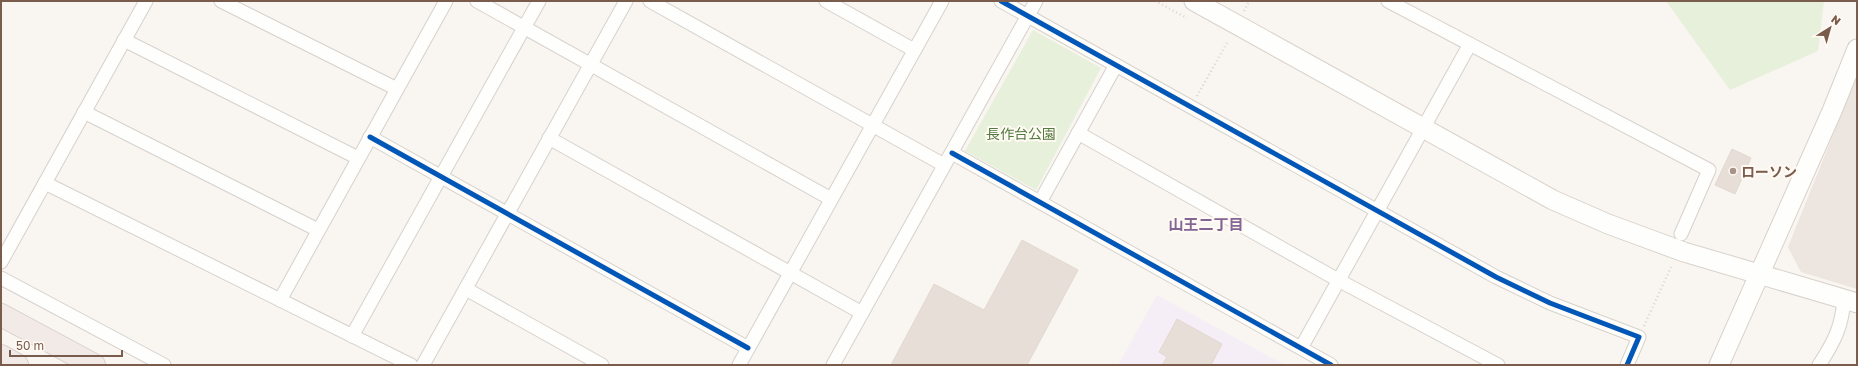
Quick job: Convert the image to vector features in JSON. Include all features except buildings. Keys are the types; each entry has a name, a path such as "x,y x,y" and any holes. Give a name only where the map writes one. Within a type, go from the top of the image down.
{"highway":[{"path":"1,315 94,365"},
{"path":"1,356 17,365"}],"street":[{"path":"1,262 146,1"},
{"path":"221,1 397,89"},
{"path":"280,300 446,1"},
{"path":"477,1 831,199"},
{"path":"352,336 539,1"},
{"path":"423,365 626,1"},
{"path":"650,1 944,166"},
{"path":"826,1 914,50"},
{"path":"739,365 942,1"},
{"path":"1001,1 1502,281 1550,304 1639,338 1627,365"},
{"path":"833,365 1036,1"},
{"path":"1194,1 1553,200 1608,224 1684,252 1850,301 1836,337 1819,365"},
{"path":"1388,1 1709,170 1681,234"},
{"path":"124,40 358,158"},
{"path":"1301,348 1376,210 1424,128 1470,44"},
{"path":"1719,365 1832,111 1857,49"},
{"path":"1040,202 1116,65"},
{"path":"84,112 318,230"},
{"path":"1078,133 1338,280 1498,365"},
{"path":"370,137 748,348"},
{"path":"549,138 862,313"},
{"path":"952,152 1331,365"},
{"path":"45,183 411,365"},
{"path":"1,278 164,365"},
{"path":"466,289 602,365"}],"path":[{"path":"1243,12 1249,1"},
{"path":"1191,108 1228,40"},
{"path":"1639,338 1672,265"}],"shaded area":[{"path":"1857,75 1857,289 1801,272 1788,247"},
{"path":"1157,295 1285,365 1118,365"}],"green space":[{"path":"1666,1 1824,1 1818,51 1730,90"},
{"name":"長作台公園","path":"1033,30 1101,68 1036,190 965,151"}],"cycle path":[{"path":"1001,1 1496,277 1550,303 1639,337 1627,365"},
{"path":"370,137 748,348"},
{"path":"952,153 1331,365"}],"place":[{"name":"ローソン","path":"1733,171"}],"district":[{"name":"山王二丁目","path":"1206,224"}]}
